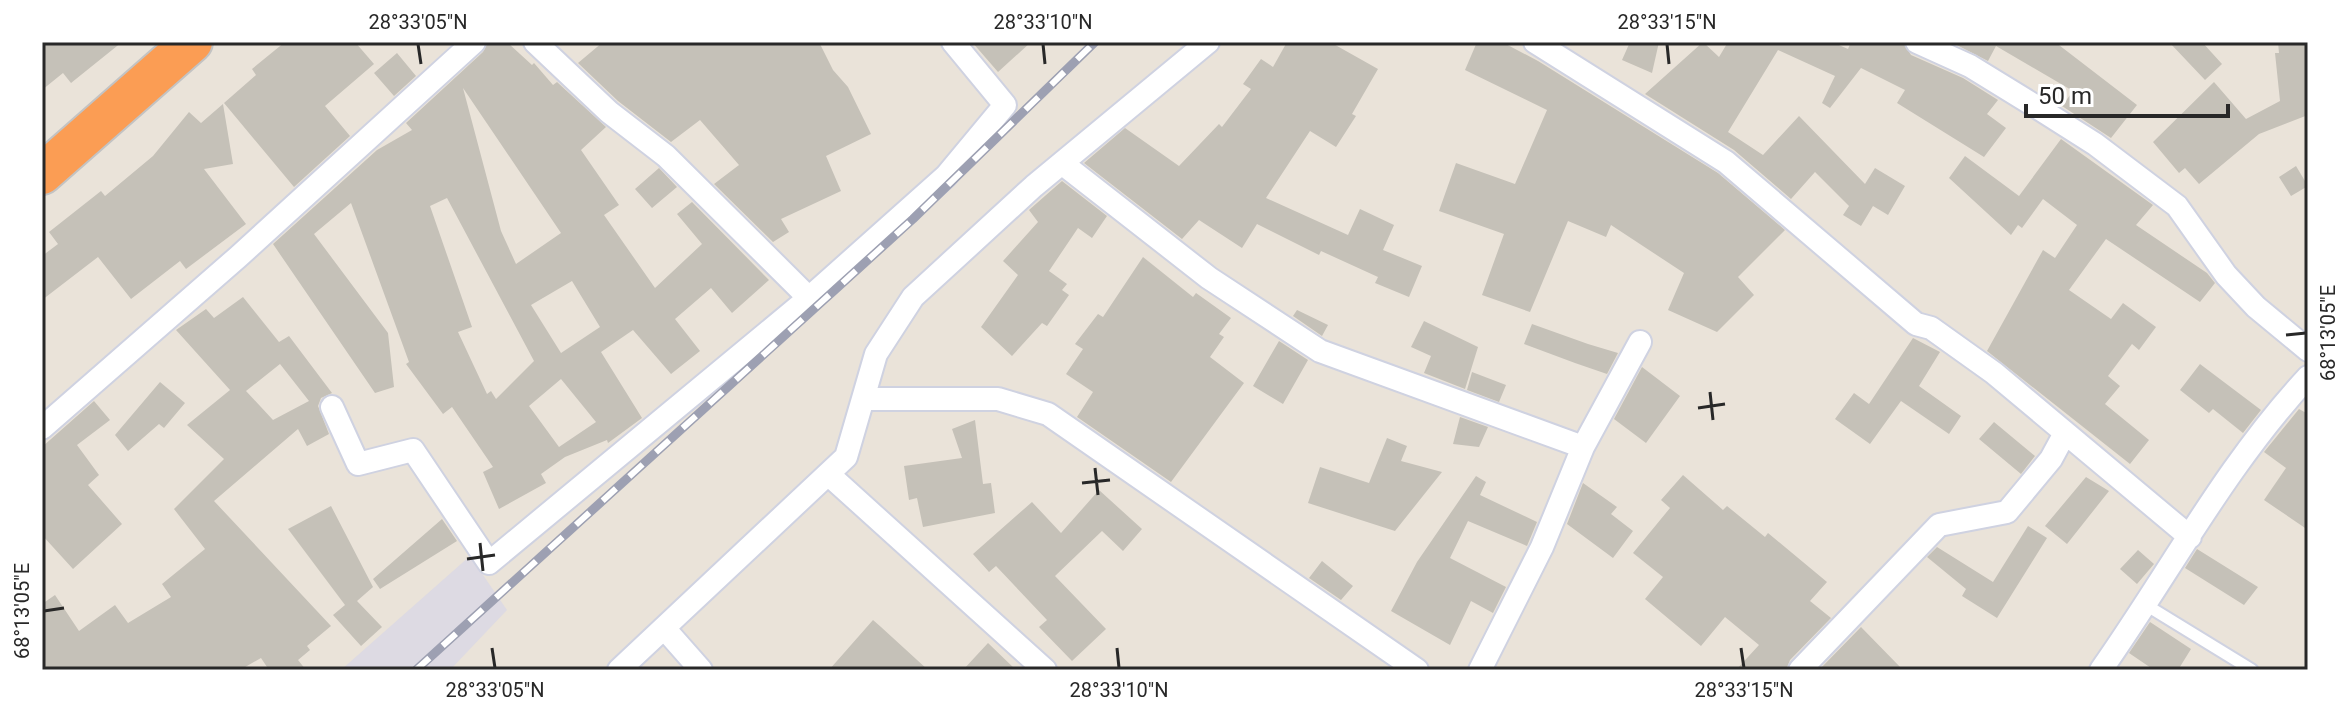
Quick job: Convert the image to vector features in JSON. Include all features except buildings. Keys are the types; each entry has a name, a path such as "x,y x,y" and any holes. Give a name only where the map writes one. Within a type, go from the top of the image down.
{"highway":[{"path":"42,174 186,44"}],"street":[{"path":"42,428 238,257 474,42"},
{"path":"535,42 609,112 666,156 809,298"},
{"path":"332,407 358,464 413,450 489,563 809,298 946,176 1005,105 953,42"},
{"path":"619,670 846,457 876,354 913,297 1063,164 1208,42"},
{"path":"1535,42 1726,162 1916,324 1931,328 1994,373 2064,435 2190,537"},
{"path":"1917,42 1970,66 2035,106 2095,144 2177,206 2226,275 2256,307 2308,350"},
{"path":"1063,164 1209,278 1320,351 1583,447"},
{"path":"1480,670 1542,547 1583,447 1640,342"},
{"path":"2101,670 2269,419 2308,377"},
{"path":"863,399 998,399 1048,414 1417,670"},
{"path":"1800,670 1939,525 2007,512 2051,459 2064,435"},
{"path":"828,474 1045,670"},
{"path":"664,628 701,670"}],"lane":[{"path":"2146,605 2252,670"}],"shaded area":[{"path":"470,556 507,610 450,670 341,670"}],"railway":[{"path":"416,670 913,219 1095,42"}]}
